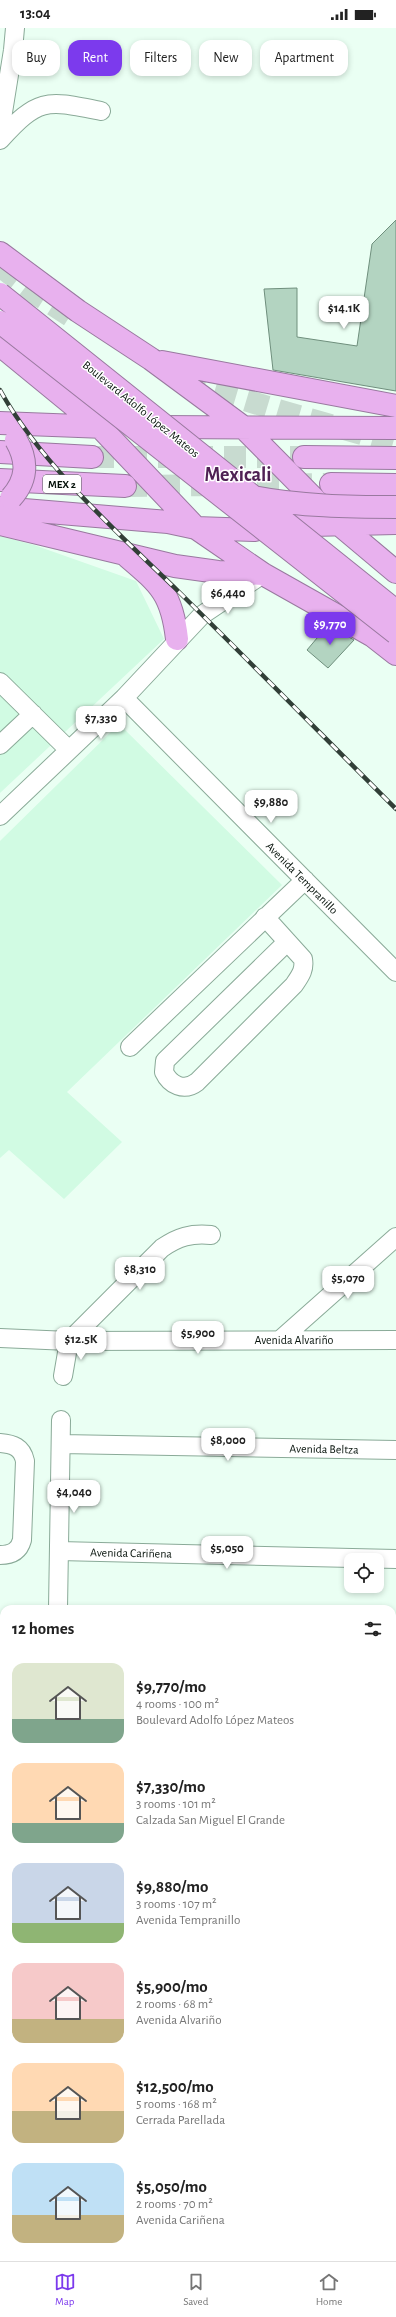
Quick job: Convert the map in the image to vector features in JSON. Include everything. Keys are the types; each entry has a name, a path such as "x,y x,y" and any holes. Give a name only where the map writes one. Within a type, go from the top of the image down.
{"highway":[{"path":"0,253 78,311 152,359 243,427 340,525 396,572"},
{"name":"Boulevard Adolfo López Mateos","path":"0,294 396,611"},
{"name":"Boulevard Adolfo López Mateos","path":"0,322 396,633"},
{"path":"0,345 100,427 196,528 263,574 373,636 396,654"},
{"path":"152,359 178,366 396,406"},
{"path":"4,435 100,427 243,427 395,443"},
{"path":"148,479 150,450 162,435 176,427"},
{"path":"4,435 92,457"},
{"path":"3,497 19,489 24,478 25,471 22,451 4,435"},
{"path":"304,457 395,443"},
{"path":"270,526 281,517 287,506 287,478 279,462"},
{"path":"331,484 396,485"},
{"name":"MEX 2","path":"3,497 125,486"},
{"path":"213,488 296,504 344,507 396,507"},
{"path":"3,497 168,522 196,528 254,530 270,526 396,523"},
{"path":"0,524 126,555 218,572 263,574"},
{"path":"126,555 160,587 174,614 177,639"}],"street":[{"path":"0,131 15,28"},
{"path":"0,140 19,118 43,104 71,105 101,111"},
{"path":"0,816 124,698 177,639 202,615 263,574"},
{"path":"2,687 33,714 69,750"},
{"name":"Avenida Tempranillo","path":"124,698 396,972"},
{"path":"0,745 33,714"},
{"path":"130,1047 305,880"},
{"path":"265,917 302,959 304,966 294,985 191,1086 179,1087 171,1082 164,1072 165,1061 287,942"},
{"path":"63,1376 69,1341 162,1248 176,1239 188,1235 210,1235"},
{"path":"280,1340 396,1237"},
{"name":"Avenida Alvariño","path":"0,1338 69,1341 396,1340"},
{"path":"58,1605 61,1420"},
{"path":"0,1443 13,1445 18,1448 23,1454 25,1461 22,1540 19,1548 7,1554"},
{"name":"Avenida Beltza","path":"61,1444 396,1450"},
{"name":"Avenida Cariñena","path":"59,1551 396,1559"}],"shaded area":[{"path":"0,536 34,545 136,581 164,639 0,793"},
{"path":"119,724 282,885 67,1092 122,1142 64,1199 9,1150 0,1158 0,841"}],"building":[{"path":"396,220 396,391 273,370 264,289 297,288 297,337 357,346 372,244"},
{"path":"328,625 354,640 328,668 307,650"}],"tunnel":[{"path":"0,266 36,294 70,316"},
{"path":"184,379 201,387 393,443"},
{"path":"92,457 304,457"},
{"path":"125,486 331,484"}],"railway":[{"path":"0,390 36,444 82,496 396,809"}],"district":[{"name":"Mexicali","path":"238,475"}]}
